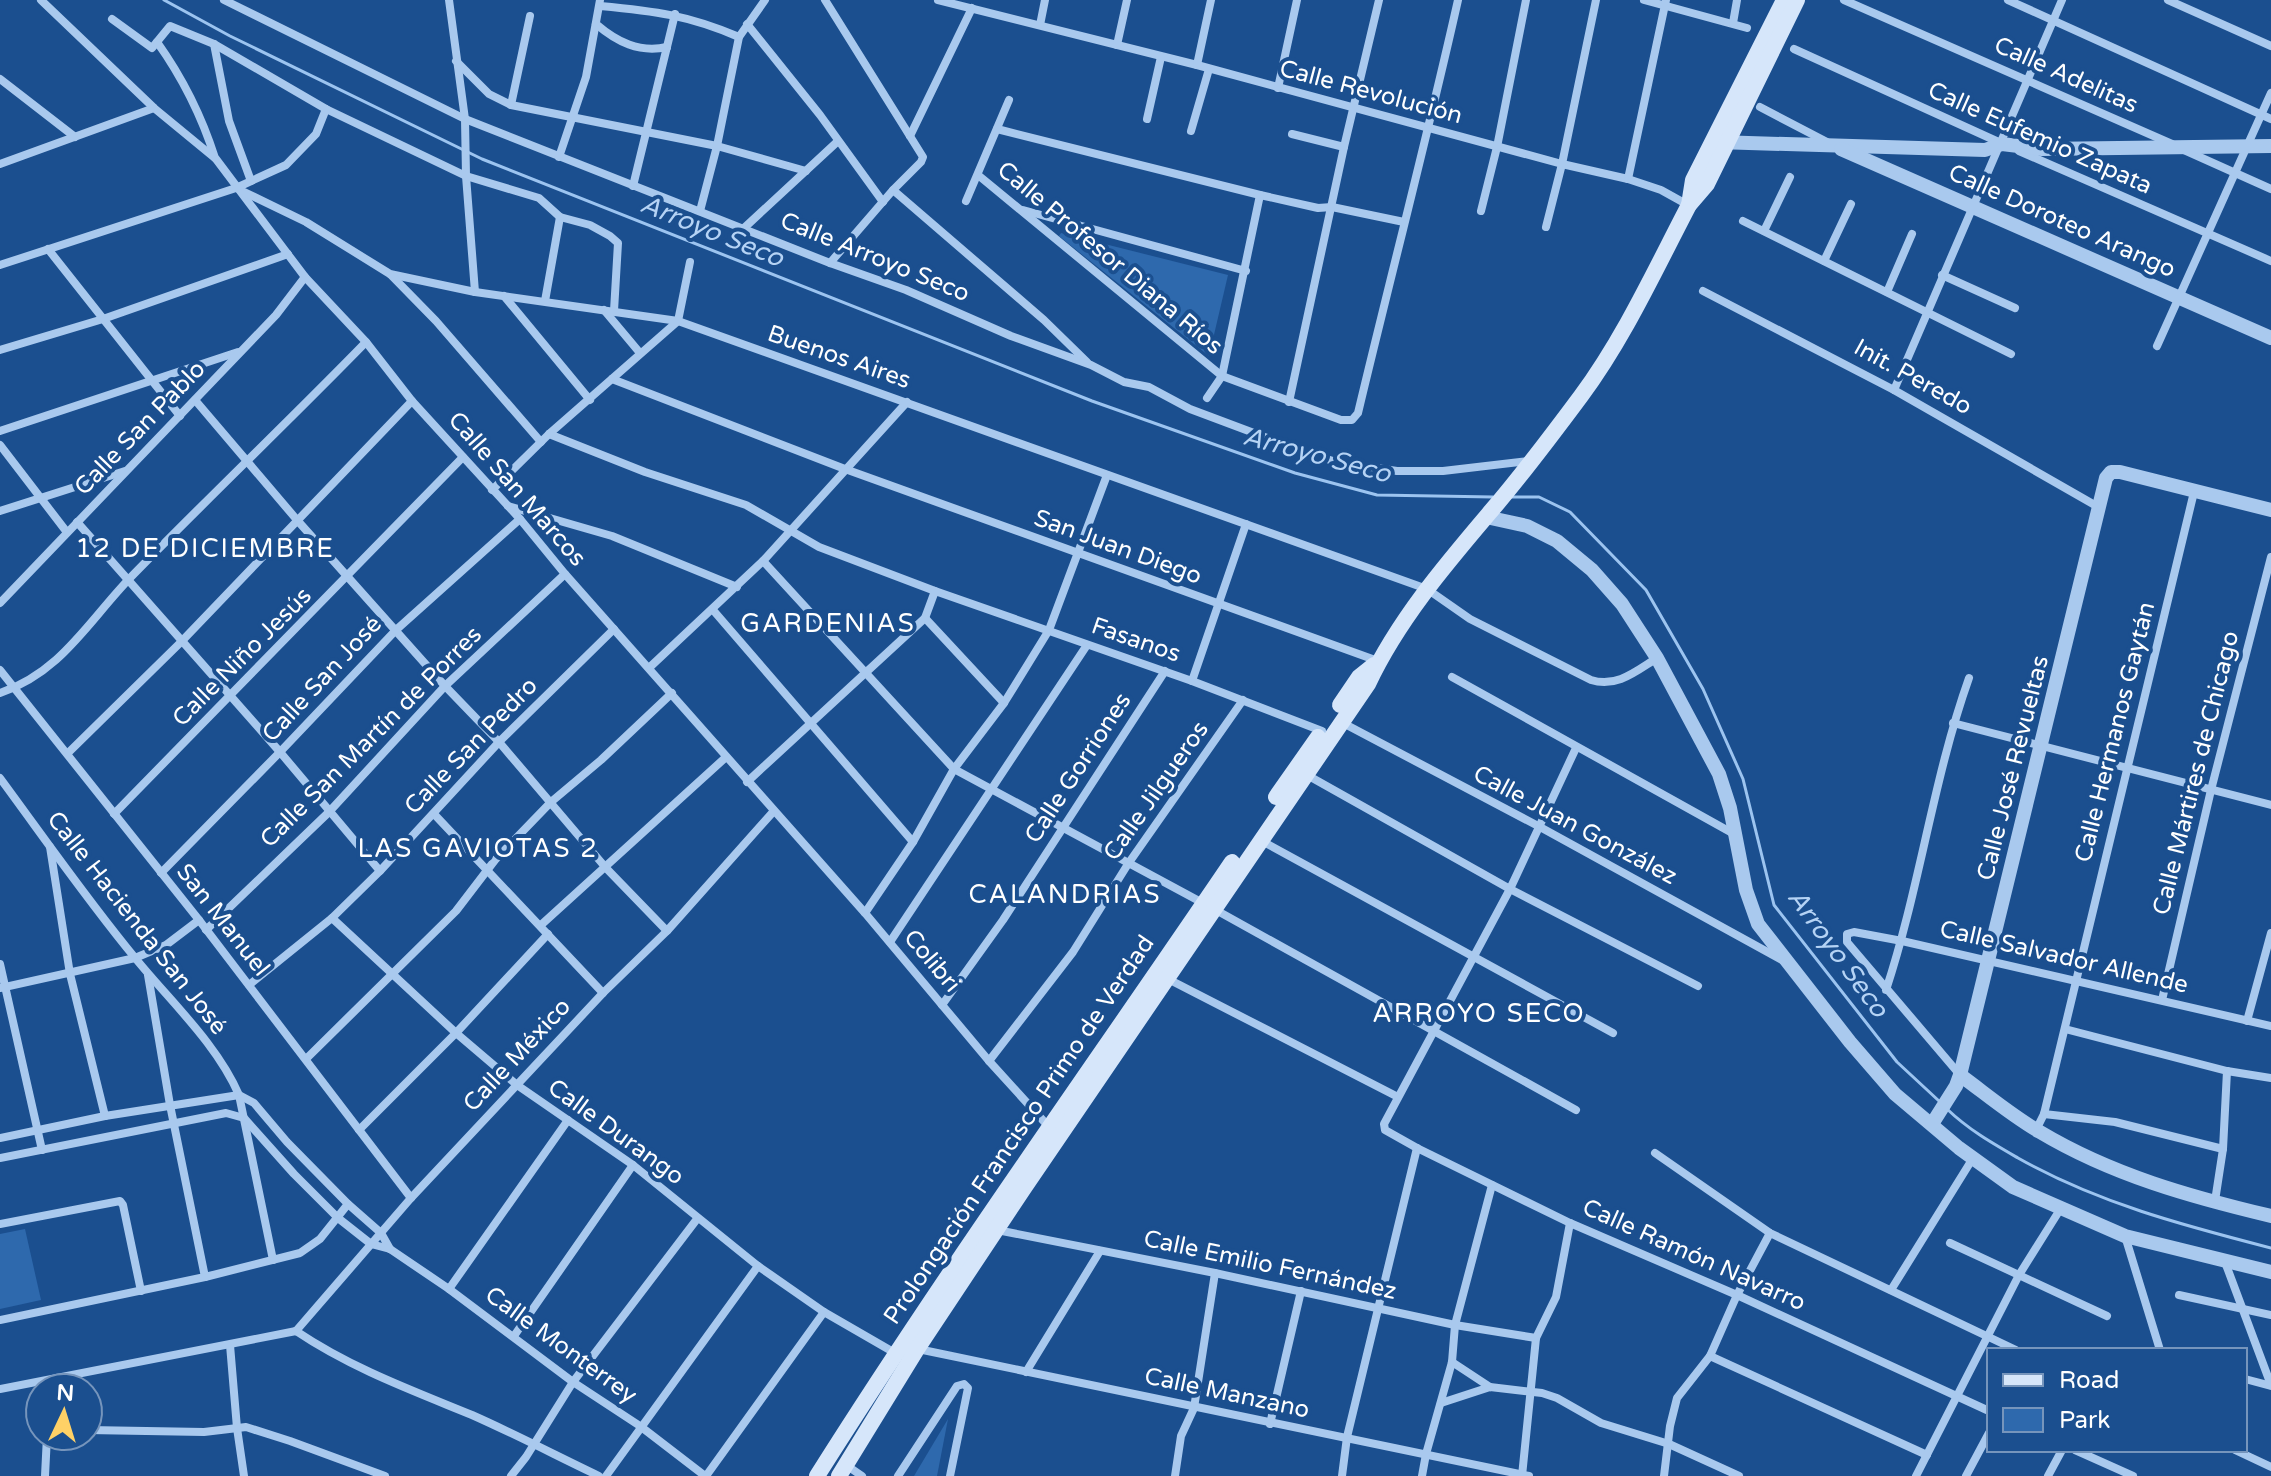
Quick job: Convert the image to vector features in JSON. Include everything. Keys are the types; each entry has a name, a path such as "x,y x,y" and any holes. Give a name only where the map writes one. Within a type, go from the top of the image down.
{"main road":[{"path":"1721,142 1784,0"},
{"path":"1526,467 1609,354 1689,205 1693,180 1721,142 1797,0"},
{"name":"Prolongación Francisco Primo de Verdad","path":"843,1470 917,1349 997,1230 1054,1132 1301,771 1368,684 1378,662 1427,589 1526,467"},
{"name":"Prolongación Francisco Primo de Verdad","path":"817,1476 895,1353 1168,979 1209,906 1260,840 1322,731 1359,677 1378,662"}],"street":[{"path":"41,0 154,108 216,159"},
{"name":"Calle Arroyo Seco","path":"224,0 465,124 906,290 1011,336 1091,365 1124,382 1149,387 1190,409 1336,462 1397,471 1526,467"},
{"path":"449,0 465,124 475,292"},
{"path":"700,211 739,37 765,0"},
{"path":"825,0 923,157 830,263"},
{"name":"Calle Revolución","path":"938,0 1628,179 1661,190 1689,205"},
{"path":"1040,25 1045,0"},
{"path":"1117,45 1127,0"},
{"path":"1197,65 1211,0"},
{"path":"1278,88 1297,0"},
{"path":"1289,402 1379,0"},
{"path":"997,129 1260,195 1404,222 1458,0"},
{"path":"1481,211 1526,0"},
{"path":"1546,227 1596,0"},
{"path":"1644,0 1666,3 1747,28"},
{"path":"1733,23 1737,0"},
{"name":"Calle Adelitas","path":"1844,0 2271,189"},
{"path":"2008,0 2266,117"},
{"path":"1894,390 1925,311 1975,206 2062,0"},
{"path":"2168,0 2271,46"},
{"path":"559,157 574,118 600,3 696,19 739,37"},
{"path":"1628,179 1666,3"},
{"path":"910,136 972,8"},
{"path":"633,186 675,14"},
{"path":"511,105 530,16"},
{"path":"112,19 155,45 172,64 207,133 216,159"},
{"path":"596,24 613,39 637,48 654,50 667,47"},
{"path":"747,24 820,115 883,202"},
{"path":"155,45 170,26 214,44 326,109 466,176 539,198 560,217 590,225 610,236 618,243 614,311"},
{"path":"214,44 229,121 251,181"},
{"name":"Calle Eufemio Zapata","path":"1794,49 2271,261"},
{"path":"1147,119 1161,57"},
{"path":"456,61 489,94 511,105 717,146 806,171"},
{"path":"1191,131 1209,69"},
{"path":"2,83 75,137"},
{"path":"2157,346 2236,173 2266,117 2271,93"},
{"path":"966,201 1009,100"},
{"name":"Calle Doroteo Arango","path":"1760,107 1834,146 2271,338"},
{"path":"0,164 154,108"},
{"path":"0,265 236,188 286,165 316,134 326,109"},
{"path":"1292,134 1344,147"},
{"path":"743,229 837,142"},
{"name":"Calle Doroteo Arango","path":"1721,142 1985,150 2002,144 2042,149 2271,146"},
{"name":"Calle San Marcos","path":"216,159 305,277 366,342 412,401 650,667 773,812"},
{"name":"Calle Profesor Diana Ríos","path":"978,175 1222,376 1341,420 1352,420 1358,413 1404,222"},
{"path":"1764,231 1790,177"},
{"name":"Buenos Aires","path":"236,188 306,222 390,274 475,292 678,321 1427,589 1470,619 1601,683 1618,681 1657,658"},
{"path":"893,190 1044,320 1091,365"},
{"path":"1207,398 1222,376 1260,195"},
{"path":"1824,261 1851,204"},
{"path":"1019,209 1246,271"},
{"path":"545,301 560,217"},
{"path":"1743,221 2011,354"},
{"path":"1887,292 1912,234"},
{"path":"48,249 180,416"},
{"path":"0,350 103,319 288,254"},
{"path":"492,490 549,434 678,321 690,262"},
{"path":"390,274 436,321 541,442"},
{"path":"1942,275 2015,308"},
{"name":"Calle San Pablo","path":"0,603 276,315 305,277"},
{"name":"Init. Peredo","path":"1703,291 1894,390 2100,508"},
{"path":"504,295 590,400"},
{"path":"603,310 640,353"},
{"path":"0,693 30,681 56,661 128,580 366,342"},
{"path":"0,431 241,351"},
{"name":"San Juan Diego","path":"612,379 845,469 1378,662"},
{"path":"195,400 297,520 499,742 606,868 667,931"},
{"path":"68,753 181,642 412,401"},
{"path":"650,667 763,561 907,402"},
{"name":"Fasanos","path":"549,434 645,472 746,505 819,547 1165,671 1322,731"},
{"path":"0,445 66,531"},
{"name":"Calle Niño Jesús","path":"114,814 463,457"},
{"path":"0,511 128,471"},
{"name":"Calle José Revueltas","path":"1935,1121 1958,1080 2106,478 2111,472 2120,472 2194,492"},
{"path":"865,913 913,842 954,769 1004,703 1049,630 1107,475"},
{"path":"2194,492 2271,510"},
{"name":"Calle Hermanos Gaytán","path":"2036,1130 2044,1114 2194,492"},
{"path":"507,505 612,536 737,587"},
{"path":"1488,514 1542,532 1574,553 1622,604 1657,658 1719,774 1746,890 1758,924 1887,1086 1935,1121 1973,1158 2013,1187 2125,1236 2271,1272"},
{"name":"Calle San José","path":"161,873 396,630 520,519"},
{"path":"77,522 280,752 380,871"},
{"path":"1192,681 1246,524"},
{"name":"Calle Mártires de Chicago","path":"2162,1000 2211,790 2271,557"},
{"path":"763,561 954,769 1209,906 1576,1110"},
{"name":"Calle San Martín de Porres","path":"206,930 329,812 445,686 565,574"},
{"path":"747,782 925,618 935,591"},
{"path":"713,610 913,842"},
{"path":"925,618 1004,703"},
{"name":"Calle San Pedro","path":"249,985 332,918 380,871 499,742 614,629"},
{"path":"890,942 1087,645"},
{"name":"San Manuel","path":"0,670 199,920 411,1198"},
{"name":"Calle Gorriones","path":"942,1005 1003,920 1165,671"},
{"path":"1452,677 1734,834"},
{"path":"1969,678 1953,723 1902,941 1886,990 1958,1080 2036,1130 2151,1185 2271,1216"},
{"path":"306,1059 456,911 486,872 551,802 672,693"},
{"name":"Calle Jilgueros","path":"989,1061 1073,952 1128,864 1243,700"},
{"name":"Calle Juan González","path":"1341,722 1790,964"},
{"path":"1953,723 2271,805"},
{"path":"1168,979 1398,1097 1510,889 1576,748"},
{"path":"541,925 725,758"},
{"path":"1301,771 1510,889 1698,986"},
{"name":"Calle Hacienda San José","path":"0,778 135,958 220,1061 239,1095 244,1118 338,1218 371,1244"},
{"name":"Colibri","path":"773,812 865,913 989,1061 1054,1132"},
{"name":"Calle México","path":"296,1331 411,1198 603,993 667,931 773,812"},
{"path":"434,814 603,993"},
{"path":"1260,840 1613,1033"},
{"path":"50,846 70,974 105,1116"},
{"name":"Calle Durango","path":"332,918 517,1085 633,1165 758,1266 824,1312 895,1353"},
{"path":"2,988 135,958 166,945 199,920"},
{"name":"Calle Salvador Allende","path":"1886,990 1847,942 1847,934 1854,932 1902,941 2271,1026"},
{"path":"2247,1021 2271,933"},
{"path":"359,1130 456,1033 548,934"},
{"path":"0,964 2,988 42,1150"},
{"path":"147,972 173,1122 205,1277"},
{"path":"2065,1029 2227,1071 2271,1078"},
{"path":"2215,1201 2223,1149 2227,1071"},
{"path":"0,1138 105,1116 239,1095"},
{"name":"Calle Hacienda San José","path":"239,1095 254,1103 287,1142 381,1233"},
{"name":"Calle Ramón Navarro","path":"1398,1097 1384,1124 1385,1130 1417,1148 1570,1223 1737,1295 1987,1410"},
{"path":"0,1158 226,1113 244,1118 273,1260"},
{"path":"2044,1114 2115,1122 2223,1149"},
{"path":"449,1289 568,1120"},
{"path":"1342,1476 1347,1437 1417,1148"},
{"path":"1655,1153 1770,1233 2012,1348"},
{"path":"1891,1290 1973,1158"},
{"path":"514,1336 633,1165"},
{"path":"1422,1476 1452,1362 1455,1325 1492,1185"},
{"path":"0,1224 120,1201 141,1291"},
{"path":"0,1320 205,1277 312,1247 348,1204"},
{"path":"1916,1476 2019,1275 2061,1208"},
{"path":"511,1476 573,1382 697,1219"},
{"path":"1525,1476 1536,1338 1556,1297 1570,1223"},
{"name":"Calle Emilio Fernández","path":"997,1230 1455,1325 1536,1338"},
{"name":"Calle Monterrey","path":"381,1233 390,1249"},
{"path":"1664,1476 1677,1398 1710,1356 1737,1295 1770,1233"},
{"path":"2125,1236 2159,1348"},
{"path":"1950,1243 2107,1316"},
{"name":"Calle Monterrey","path":"371,1244 390,1249 449,1289 706,1476"},
{"path":"1026,1372 1100,1251"},
{"path":"2225,1262 2271,1385"},
{"path":"606,1476 758,1266"},
{"path":"1175,1476 1181,1436 1194,1408 1215,1273"},
{"path":"1270,1424 1301,1291"},
{"path":"2179,1295 2271,1315"},
{"path":"706,1476 824,1312"},
{"path":"84,1372 296,1331 328,1353 367,1373 474,1416 599,1476"},
{"path":"230,1345 244,1476"},
{"name":"Calle Manzano","path":"917,1349 1525,1476"},
{"path":"1710,1356 1927,1455"},
{"path":"1452,1362 1490,1387"},
{"path":"2247,1379 2271,1385"},
{"path":"0,1389 24,1384"},
{"path":"898,1476 957,1386 964,1384 968,1388 950,1476"},
{"path":"1441,1403 1490,1387 1532,1391 1557,1398 1601,1423 1669,1444 1739,1476"},
{"path":"104,1430 204,1432 246,1427 385,1476"},
{"path":"1966,1476 1987,1437"},
{"path":"45,1476 46,1452"},
{"path":"2048,1476 2061,1452"},
{"path":"2079,1452 2133,1476"},
{"path":"2239,1452 2271,1467"},
{"path":"843,1470 862,1476"}],"green space":[{"path":"1061,233 1228,275 1209,356 1059,236"},
{"path":"25,1229 41,1300 0,1309 0,1234"},
{"path":"948,1419 937,1476 914,1476"}],"waterway":[{"name":"Arroyo Seco","path":"164,0 230,36 482,159 1092,401 1295,473 1377,495 1493,497"},
{"name":"Arroyo Seco","path":"1509,497 1539,497 1570,512 1646,590 1703,689 1743,779 1774,905 1897,1062 1939,1101"},
{"name":"Arroyo Seco","path":"1947,1109 1999,1147 2079,1188 2173,1221 2271,1248"}],"district":[{"name":"12 DE DICIEMBRE","path":"205,548"},
{"name":"GARDENIAS","path":"828,623"},
{"name":"LAS GAVIOTAS 2","path":"478,848"},
{"name":"CALANDRIAS","path":"1065,894"},
{"name":"ARROYO SECO","path":"1479,1013"}]}
